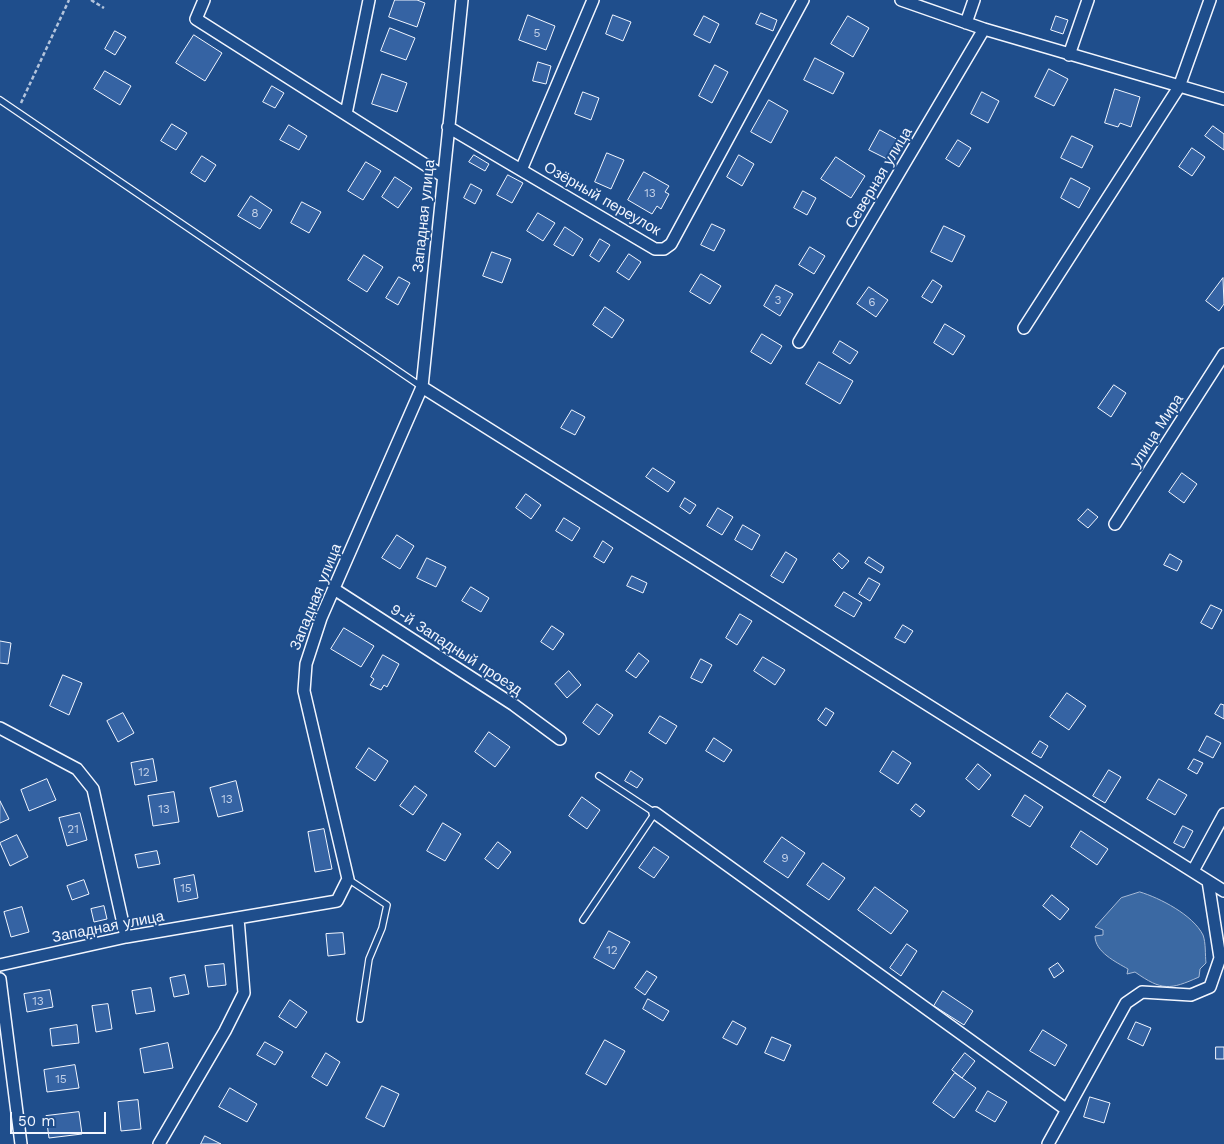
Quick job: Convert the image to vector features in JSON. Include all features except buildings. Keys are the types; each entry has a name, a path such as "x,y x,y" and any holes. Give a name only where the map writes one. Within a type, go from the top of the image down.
{"street":[{"path":"204,0 196,19 443,176"},
{"path":"346,114 369,0"},
{"name":"Западная улица","path":"0,965 126,937 337,901 348,879 304,691 306,664 334,589 422,387 462,0"},
{"name":"Озёрный переулок","path":"593,0 520,170 655,249 664,249 671,244 802,2"},
{"path":"901,0 984,30 1224,99"},
{"path":"966,23 974,0"},
{"path":"1069,55 1088,0"},
{"path":"1024,328 1179,86 1210,0"},
{"name":"Северная улица","path":"800,342 984,30"},
{"path":"448,127 520,170"},
{"name":"улица Мира","path":"1115,524 1220,370 1224,354"},
{"path":"422,387 1224,891"},
{"name":"9-й Западный проезд","path":"334,589 514,705 560,739"},
{"path":"0,728 77,769 90,784 93,789 126,937"},
{"path":"655,813 1066,1110"},
{"path":"1193,871 1224,814"},
{"path":"1048,1144 1126,1003 1142,992 1191,995 1210,987 1220,958 1208,881"},
{"path":"159,1144 225,1031 244,993 238,918"},
{"path":"0,979 21,1144"}],"lane":[{"path":"0,100 422,387"},
{"path":"583,920 655,813 599,776"},
{"path":"348,879 387,905 382,928 369,959 360,1019"}],"path":[{"path":"17,110 69,0"},
{"path":"91,0 104,8"}],"water":[{"path":"1140,892 1157,898 1184,914 1203,935 1206,963 1200,969 1199,977 1173,986 1152,983 1135,972 1127,974 1128,969 1107,956 1098,947 1095,936 1103,935 1103,930 1095,927 1121,898"}]}
